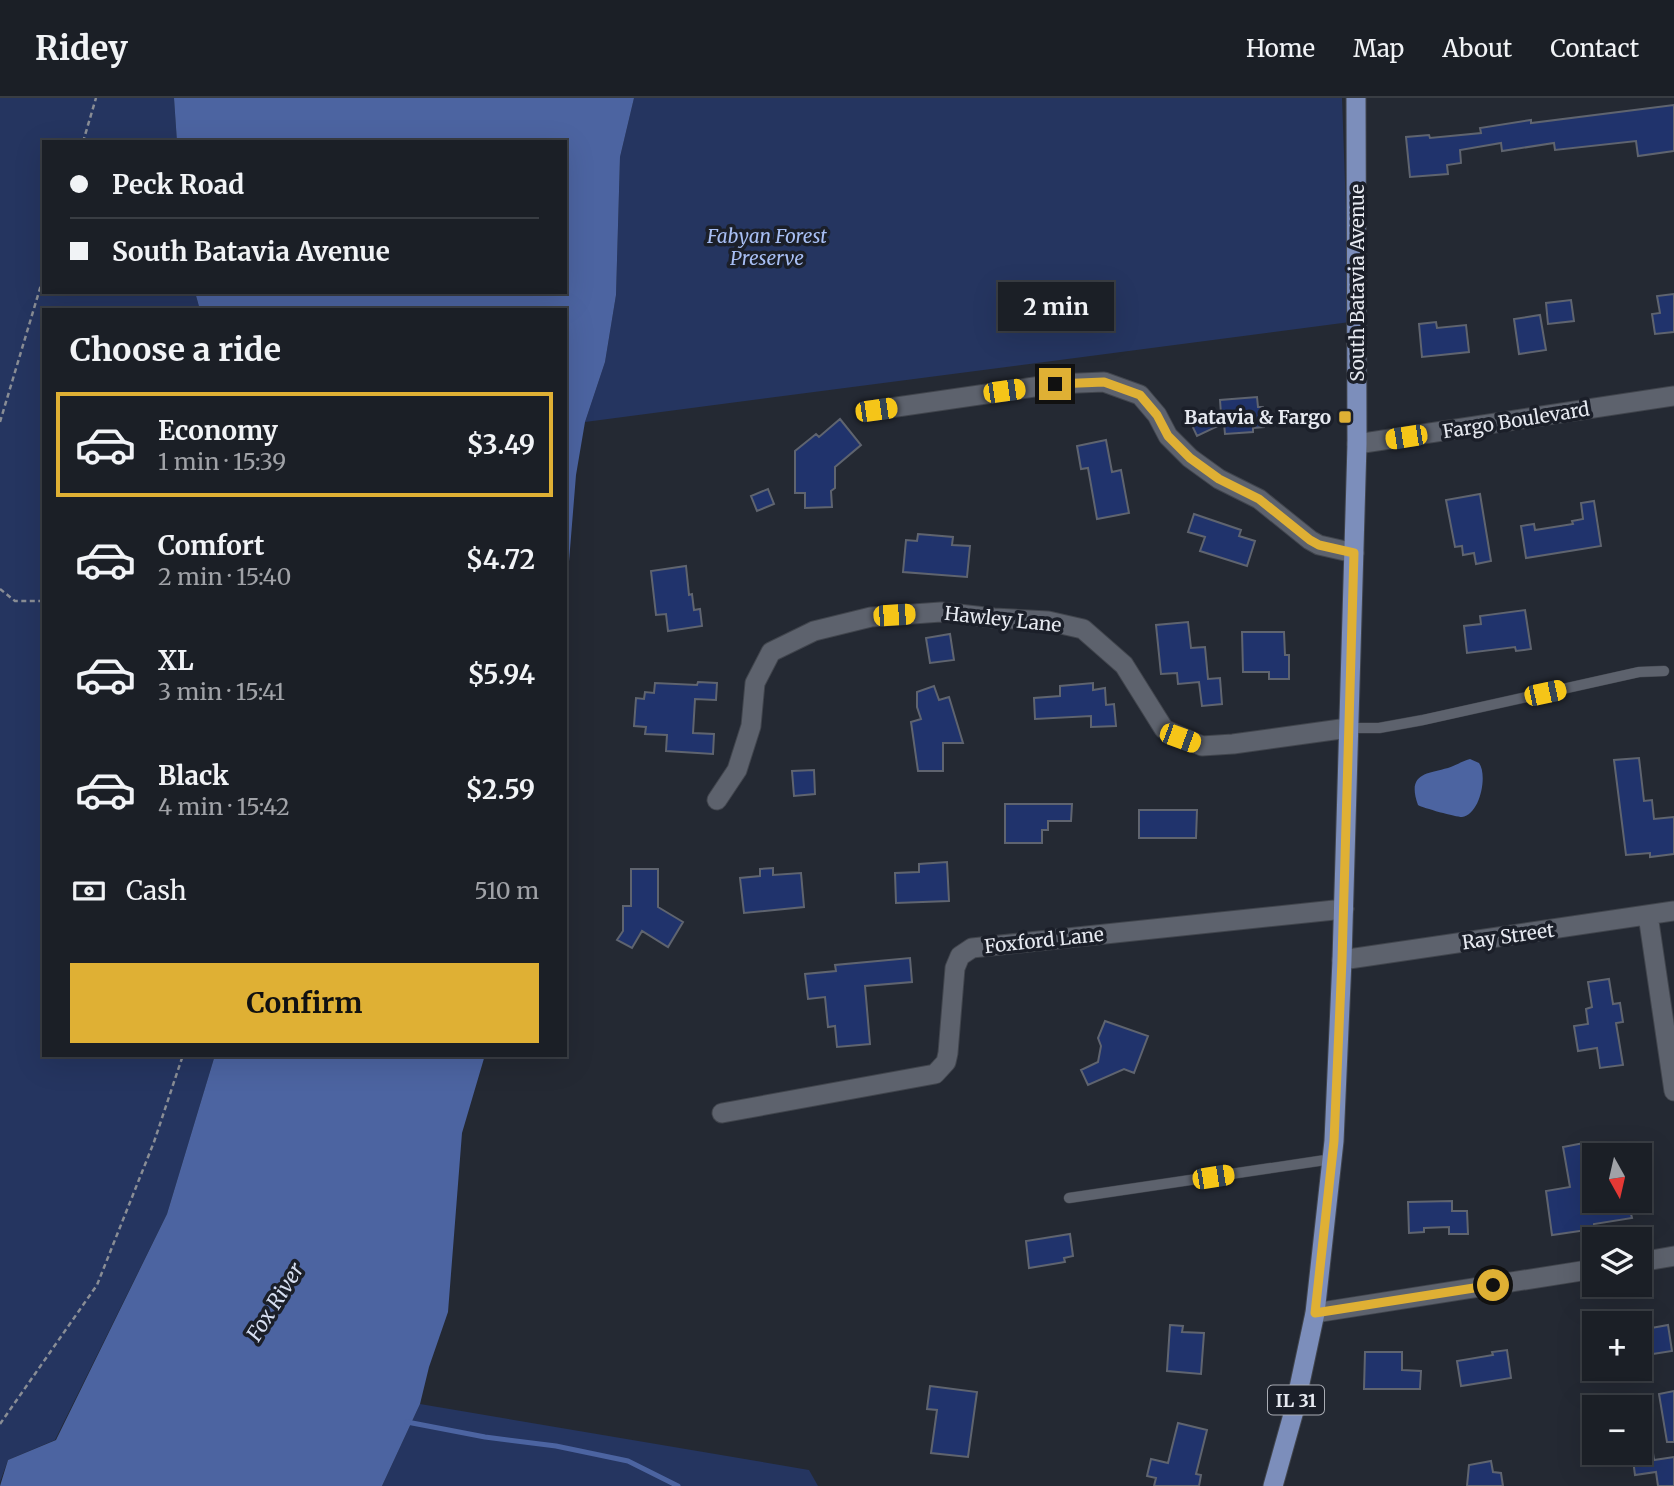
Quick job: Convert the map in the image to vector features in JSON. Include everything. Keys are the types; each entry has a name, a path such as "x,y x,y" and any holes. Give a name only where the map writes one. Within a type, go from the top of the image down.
{"main road":[{"name":"South Batavia Avenue","path":"1273,1486 1294,1411 1315,1313 1332,1159 1342,960 1357,444 1356,98"}],"street":[{"path":"876,410 1055,384 1104,382 1140,395 1157,415 1168,436 1190,458 1219,479 1259,499 1319,545 1354,553"},
{"name":"Fargo Boulevard","path":"1357,444 1674,396"},
{"name":"Hawley Lane","path":"717,800 737,770 751,726 755,683 771,652 814,631 871,617 941,612 1048,621 1083,629 1124,665 1164,729 1202,746 1348,728"},
{"name":"Foxford Lane","path":"722,1113 935,1074 946,1062 948,1054 955,968 960,956 972,948 1343,909"},
{"name":"Ray Street","path":"1342,960 1674,911"},
{"path":"1648,915 1674,1091"},
{"path":"1652,1260 1674,1256"},
{"path":"1315,1313 1582,1271"}],"lane":[{"path":"1348,728 1379,728 1639,672 1664,671"},
{"path":"1069,1198 1332,1159"}],"path":[{"path":"84,140 96,98"},
{"path":"0,422 42,282"},
{"path":"0,589 15,601 42,601"},
{"path":"0,1424 97,1285 154,1142 182,1057"}],"green space":[{"path":"0,98 174,98 177,140 42,140 42,294 196,294 199,308 42,308 42,1057 214,1057 167,1214 55,1440 8,1460 0,1482"},
{"name":"Fabyan Forest Preserve","path":"634,98 1342,98 1350,322 585,422 605,362 616,295 620,157"},
{"path":"420,1404 809,1470 818,1486 382,1486"}],"water":[{"path":"174,98 634,98 620,157 616,295 605,362 585,422 576,475 567,586 567,308 199,308 196,294 567,294 567,140 177,140"},
{"path":"1470,759 1479,763 1483,776 1478,802 1468,815 1459,817 1418,805 1415,787 1420,777"},
{"name":"Fox River","path":"214,1057 484,1057 462,1133 448,1312 429,1367 420,1404 382,1486 0,1486 8,1460 56,1440 167,1214"}],"building":[{"path":"1674,105 1674,151 1638,156 1636,141 1555,150 1554,143 1502,151 1501,143 1460,150 1461,163 1447,165 1448,174 1410,177 1406,137 1429,135 1430,138 1481,133 1480,128 1531,120 1531,123"},
{"path":"1674,294 1674,332 1655,334 1652,314 1660,313 1657,296"},
{"path":"1571,300 1574,321 1548,324 1546,303"},
{"path":"1540,315 1546,350 1519,354 1514,319"},
{"path":"1436,322 1437,328 1466,325 1469,352 1422,357 1419,324"},
{"path":"1257,397 1258,407 1263,407 1264,427 1253,428 1253,432 1225,434 1224,423 1197,436 1190,421 1203,415 1221,414 1220,400"},
{"path":"840,419 861,445 835,467 835,488 831,491 832,507 805,508 805,493 795,493 795,451 816,434 819,437"},
{"path":"1106,440 1112,472 1121,470 1129,513 1097,519 1088,468 1081,469 1077,446"},
{"path":"768,489 774,504 757,511 751,496"},
{"path":"1480,494 1491,561 1476,564 1474,553 1463,555 1462,546 1455,547 1446,500"},
{"path":"1594,501 1601,546 1526,558 1521,526 1534,524 1535,530 1573,524 1572,521 1583,519 1581,503"},
{"path":"1194,514 1241,530 1239,536 1255,541 1247,566 1200,551 1205,537 1188,532"},
{"path":"918,534 953,537 952,545 970,546 967,577 903,572 906,540 917,541"},
{"path":"686,566 689,595 692,594 694,610 700,609 702,626 668,631 666,614 656,615 651,571"},
{"path":"1525,610 1531,649 1516,651 1515,647 1467,653 1464,626 1481,624 1480,616"},
{"path":"1188,622 1191,648 1205,647 1208,679 1220,678 1222,704 1202,706 1199,682 1178,684 1177,673 1161,674 1156,625"},
{"path":"1242,632 1284,632 1285,655 1289,655 1289,679 1269,679 1269,672 1243,672"},
{"path":"950,634 954,660 930,663 926,638"},
{"path":"698,682 717,683 716,700 695,699 693,733 714,734 713,754 666,751 667,735 645,734 646,727 634,726 636,698 644,699 645,692 654,693 655,683 697,685"},
{"path":"1093,683 1093,690 1105,688 1106,705 1114,704 1116,726 1091,727 1091,716 1035,719 1034,698 1060,696 1060,686"},
{"path":"934,686 939,700 949,697 963,743 943,743 943,771 918,771 911,722 921,719 917,707 917,692"},
{"path":"1639,758 1644,801 1652,800 1654,819 1674,817 1674,854 1650,857 1650,853 1626,855 1614,760"},
{"path":"814,770 815,794 794,796 792,771"},
{"path":"1005,804 1072,804 1071,821 1048,821 1048,830 1042,830 1042,843 1005,843"},
{"path":"1139,810 1197,810 1196,838 1139,838"},
{"path":"947,862 949,901 896,903 895,873 919,872 919,864"},
{"path":"773,868 773,875 801,873 804,907 744,913 740,878 760,876 760,869"},
{"path":"631,869 658,869 658,907 683,922 668,947 642,931 632,948 617,940 623,931 623,906 631,906"},
{"path":"910,958 912,982 865,986 870,1044 837,1047 835,1026 828,1027 825,997 808,999 805,974 836,971 835,965"},
{"path":"1609,979 1613,1004 1620,1003 1623,1022 1616,1023 1623,1065 1600,1068 1597,1048 1578,1051 1574,1026 1588,1024 1586,1009 1592,1007 1588,982"},
{"path":"1105,1021 1148,1036 1134,1073 1124,1069 1088,1085 1081,1070 1098,1062 1101,1046 1098,1038"},
{"path":"1582,1143 1582,1213 1638,1213 1631,1214 1632,1218 1552,1235 1546,1191 1570,1187 1563,1147"},
{"path":"1452,1201 1452,1211 1467,1211 1468,1234 1449,1234 1449,1227 1424,1228 1424,1232 1409,1233 1408,1202"},
{"path":"1070,1234 1073,1256 1064,1258 1065,1262 1029,1268 1026,1241"},
{"path":"1170,1325 1183,1326 1182,1332 1204,1333 1201,1374 1167,1371"},
{"path":"1668,1325 1672,1351 1652,1354 1652,1328"},
{"path":"1507,1350 1511,1378 1461,1386 1457,1361"},
{"path":"1365,1352 1402,1352 1402,1370 1421,1371 1420,1389 1364,1389"},
{"path":"930,1386 977,1392 968,1457 931,1453 937,1410 927,1409"},
{"path":"1674,1391 1674,1442 1667,1442 1659,1394"},
{"path":"1178,1423 1207,1430 1196,1474 1201,1475 1199,1486 1154,1486 1156,1478 1147,1476 1151,1459 1168,1463"},
{"path":"1652,1446 1654,1460 1674,1457 1674,1486 1658,1486 1656,1472 1635,1475 1634,1465 1652,1465"},
{"path":"1491,1461 1493,1472 1501,1473 1503,1486 1467,1486 1469,1465"}],"waterway":[{"path":"407,1422 485,1437 556,1446 628,1461 678,1486"}],"place":[{"name":"Batavia & Fargo","path":"1345,417"}],"route":[{"path":"1055,384 1104,382 1140,395 1157,415 1168,436 1190,458 1219,479 1259,499 1310,540 1319,545 1354,553 1334,1141 1315,1313 1493,1285"}]}
